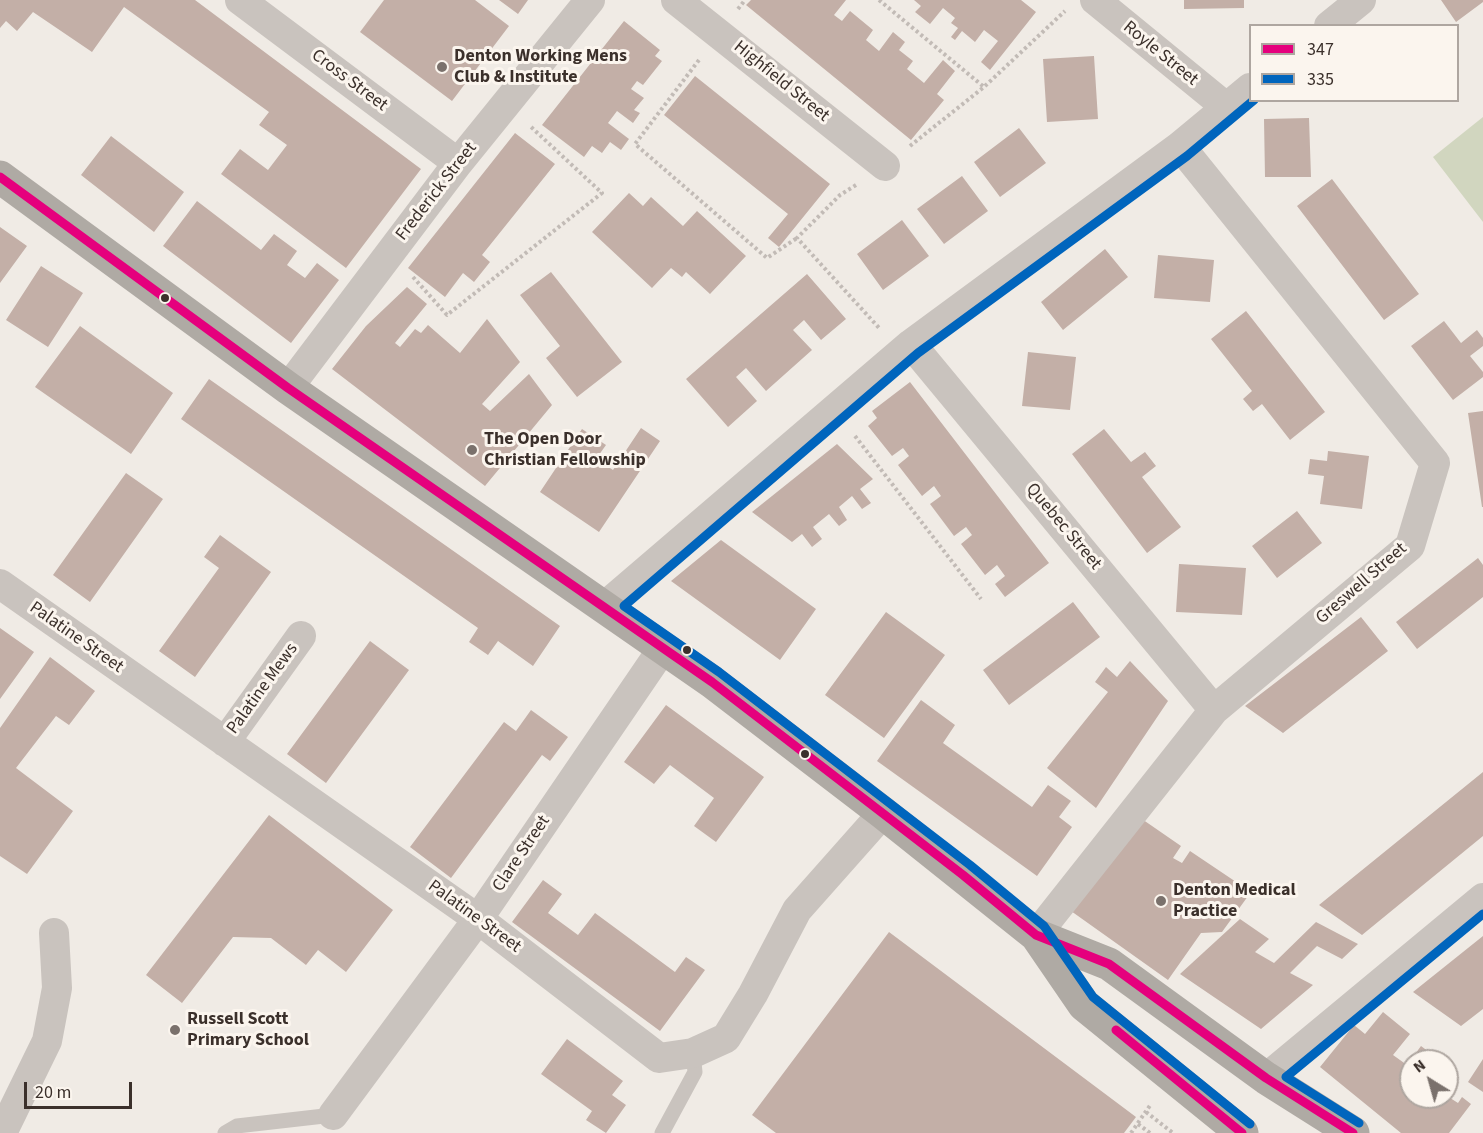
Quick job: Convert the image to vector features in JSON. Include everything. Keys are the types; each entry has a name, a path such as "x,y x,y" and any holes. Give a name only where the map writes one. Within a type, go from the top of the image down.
{"highway":[{"path":"0,177 288,388 663,648 883,813 1036,935 1109,964 1266,1078 1353,1133"},
{"path":"1036,935 1084,1005 1242,1133"}],"street":[{"name":"Cross Street","path":"240,0 458,163"},
{"name":"Frederick Street","path":"288,388 458,163 591,0"},
{"name":"Highfield Street","path":"676,0 885,166"},
{"name":"Royle Street","path":"1095,0 1226,107"},
{"path":"1331,24 1361,0"},
{"path":"604,607 911,344 1180,146 1249,90"},
{"name":"Greswell Street","path":"1036,935 1214,710 1410,546 1435,463 1180,146"},
{"name":"Quebec Street","path":"911,344 1214,710"},
{"name":"Palatine Street","path":"0,584 478,919 659,1058 693,1053 726,1038 753,994 797,910 883,813"},
{"name":"Palatine Mews","path":"225,742 301,636"},
{"name":"Clare Street","path":"333,1115 478,919 663,648"},
{"path":"1266,1078 1483,898"},
{"path":"2,1133 47,1041 57,988 54,933"}],"lane":[{"path":"662,1133 695,1072 693,1053"},
{"path":"225,1133 237,1126 333,1115"}],"path":[{"path":"879,0 984,87"},
{"path":"720,33 635,144 767,258 797,238"},
{"path":"391,252 447,315 602,193 506,104"},
{"path":"834,409 981,599"},
{"path":"1131,1133 1146,1112 1173,1133"},
{"path":"1138,1124 1150,1133"}],"green space":[{"path":"1483,117 1483,222 1433,157"}],"building":[{"path":"0,0 195,0 421,169 346,268 221,174 240,149 268,170 287,145 259,125 269,112 124,7 92,52 33,12 17,31 6,21 0,28"},
{"name":"Denton Working Mens Club & Institute","path":"384,0 475,0 509,26 452,101 360,32"},
{"path":"499,0 528,0 518,14"},
{"path":"751,0 846,0 834,15 842,21 850,11 873,30 866,40 879,51 893,32 905,42 899,50 913,61 907,69 924,83 943,60 955,71 937,94 944,100 911,140 746,5"},
{"path":"914,0 1021,0 1036,12 990,70 981,62 998,41 984,30 975,42 962,31 955,40 951,37 958,28 951,23 955,18 943,8 930,24 915,12 921,6"},
{"path":"1184,0 1244,0 1244,8 1184,9"},
{"path":"1441,0 1483,0 1483,2 1456,22"},
{"path":"624,21 660,50 655,56 662,61 643,85 637,81 631,89 644,98 634,110 640,113 633,123 617,111 608,123 629,139 621,150 610,142 602,153 592,146 584,157 542,125"},
{"path":"1094,56 1098,119 1047,122 1043,59"},
{"path":"695,76 830,184 779,247 768,238 788,214 664,115"},
{"path":"1309,118 1311,177 1265,177 1264,119"},
{"path":"1019,128 1046,163 1000,197 974,162"},
{"path":"515,133 555,164 482,255 490,262 474,282 463,273 445,297 408,268"},
{"path":"111,136 184,192 154,232 81,175"},
{"path":"962,176 988,211 944,244 917,209"},
{"path":"1332,179 1419,294 1384,320 1297,206"},
{"path":"629,193 643,206 651,197 683,226 697,211 746,256 710,294 686,272 682,277 671,268 652,288 592,232"},
{"path":"197,201 261,250 274,234 297,251 287,265 305,278 317,263 339,280 291,343 163,246"},
{"path":"902,220 929,256 883,290 857,254"},
{"path":"0,227 27,246 0,283"},
{"path":"1105,249 1128,277 1063,330 1041,302"},
{"path":"1158,255 1214,260 1210,302 1154,298"},
{"path":"41,266 83,293 48,347 6,320"},
{"path":"551,272 622,362 577,397 546,358 560,346 520,295"},
{"path":"807,274 846,319 821,340 804,320 793,330 812,350 766,391 746,368 736,377 757,401 728,427 686,379"},
{"path":"407,287 427,304 395,343 400,347 415,329 421,333 428,325 460,353 487,319 520,362 482,404 490,411 529,374 552,405 485,486 332,369 366,326"},
{"path":"1246,311 1325,412 1290,440 1262,404 1253,411 1243,399 1252,391 1211,339"},
{"path":"1444,321 1461,343 1477,330 1483,338 1483,346 1470,356 1483,372 1483,377 1453,400 1411,346"},
{"path":"80,326 173,393 131,454 35,387"},
{"path":"1028,352 1076,357 1070,410 1022,406"},
{"path":"209,379 560,626 533,666 498,641 488,655 469,642 478,628 181,419"},
{"path":"910,382 1049,563 1005,597 995,584 1005,576 997,565 985,575 961,544 972,535 966,527 954,536 930,504 941,496 934,486 922,496 898,465 909,456 903,448 892,456 868,426 877,418 872,411"},
{"path":"1483,411 1483,507 1482,507 1468,413"},
{"path":"641,428 660,441 599,532 540,492 582,429 606,445 596,459 613,470"},
{"path":"1104,429 1131,462 1145,452 1156,466 1142,477 1181,527 1147,553 1072,454"},
{"path":"837,444 873,479 860,489 871,503 862,509 852,496 839,507 847,520 839,526 829,514 813,527 822,539 812,547 802,534 792,542 752,512"},
{"path":"1328,451 1369,456 1362,509 1320,504 1324,476 1308,474 1310,459 1327,461"},
{"path":"126,473 163,499 90,602 53,575"},
{"path":"1297,511 1322,543 1277,578 1252,546"},
{"path":"220,535 271,572 195,677 159,651 219,568 204,557"},
{"path":"721,540 816,609 780,660 671,581"},
{"path":"1478,558 1483,565 1483,597 1417,649 1396,622"},
{"path":"1179,564 1246,568 1242,615 1176,612"},
{"path":"1073,602 1100,637 1009,705 983,670"},
{"path":"886,612 945,655 884,738 825,695"},
{"path":"1361,617 1388,651 1283,733 1245,706"},
{"path":"0,628 34,652 0,699"},
{"path":"370,641 409,670 326,783 287,754"},
{"path":"50,657 95,691 69,725 56,716 16,768 73,811 27,874 0,856 0,728"},
{"path":"1130,661 1168,701 1096,808 1047,768 1108,692 1095,682 1106,667 1117,677"},
{"path":"921,700 955,725 943,743 1032,807 1048,785 1071,801 1059,817 1072,827 1037,876 877,761"},
{"path":"666,705 764,777 716,842 694,826 714,798 670,765 654,784 624,762"},
{"path":"531,710 568,737 550,761 542,755 451,878 410,847 504,722 516,731"},
{"path":"1483,772 1483,836 1362,935 1319,905"},
{"path":"269,815 393,910 346,972 318,950 306,965 271,938 233,937 182,1003 146,975"},
{"name":"Denton Medical Practice","path":"1139,817 1181,846 1173,858 1182,863 1190,851 1251,892 1222,932 1201,933 1168,980 1071,911"},
{"path":"543,880 562,894 548,913 578,935 595,913 675,972 686,957 705,970 660,1031 512,922"},
{"path":"1240,919 1269,939 1255,952 1274,963 1316,922 1358,944 1342,959 1317,946 1290,973 1313,985 1261,1029 1180,974"},
{"path":"889,932 1136,1117 1124,1133 776,1133 752,1115"},
{"path":"1483,936 1483,1009 1461,1026 1413,992"},
{"path":"1383,1012 1410,1034 1393,1055 1399,1059 1399,1109 1459,1109 1459,1102 1462,1097 1471,1104 1449,1133 1401,1133 1320,1067 1354,1025 1365,1034"},
{"path":"567,1039 623,1081 612,1095 626,1105 606,1133 586,1120 592,1111 541,1074"},
{"path":"1483,1059 1483,1092 1468,1082"}],"transit line":[{"name":"335","path":"1250,1124 1093,997 1044,926 970,865 719,672 624,606 918,353 1187,156 1252,102"},
{"name":"347","path":"0,177 288,388 712,682 963,875 1036,935 1109,964 1266,1078 1353,1133"},
{"name":"335","path":"1359,1123 1286,1077 1483,914"},
{"name":"347","path":"1116,1030 1242,1133"}],"place":[{"name":"Denton Working Mens Club & Institute","path":"442,67"},
{"name":"The Open Door Christian Fellowship","path":"472,450"},
{"name":"Denton Medical Practice","path":"1161,901"},
{"name":"Russell Scott Primary School","path":"175,1030"}]}
